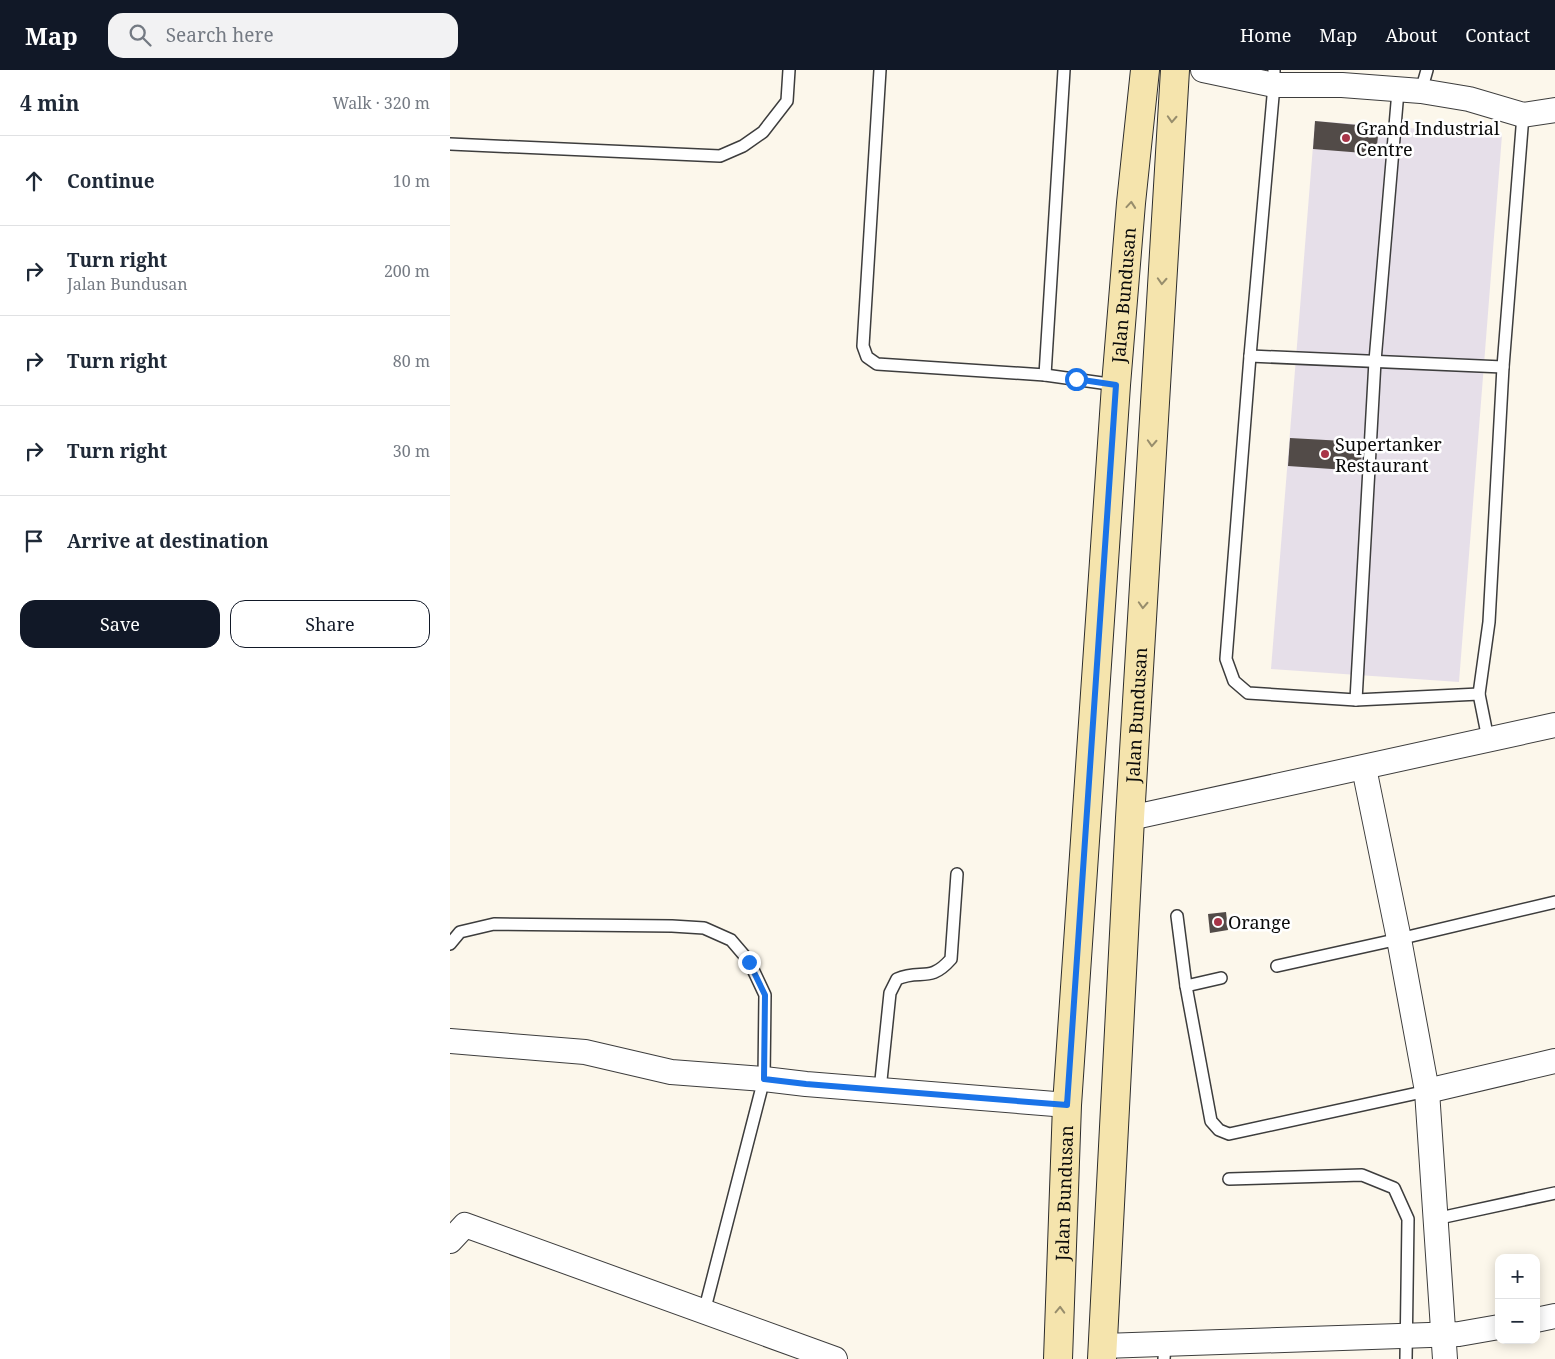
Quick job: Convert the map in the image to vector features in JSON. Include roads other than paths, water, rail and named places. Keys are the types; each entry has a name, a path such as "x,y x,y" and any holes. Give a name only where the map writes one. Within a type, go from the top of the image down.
{"main road":[{"name":"Jalan Bundusan","path":"1058,1359 1067,1105 1116,385 1144,70"},
{"name":"Jalan Bundusan","path":"1102,1353 1130,818 1175,70"}],"street":[{"path":"1204,70 1342,85 1415,84 1523,115 1555,110"},
{"path":"1130,818 1555,725"},
{"path":"1364,768 1399,939 1427,1091 1445,1359"},
{"path":"450,1041 585,1052 671,1072 1067,1105"},
{"path":"1427,1091 1555,1061"},
{"path":"455,1227 835,1359"},
{"path":"1540,1319 1555,1316"},
{"path":"1102,1353 1165,1352 1405,1335 1459,1334 1495,1328"}],"lane":[{"path":"450,144 720,156 743,146 763,132 787,102 788,70"},
{"path":"880,70 863,346 867,357 877,364 1045,375 1116,385"},
{"path":"1045,375 1064,70"},
{"path":"1274,78 1226,659 1234,680 1248,693 1356,700 1479,694"},
{"path":"1356,700 1375,361 1415,84"},
{"path":"1488,739 1479,694 1489,622 1503,367 1523,115"},
{"path":"1250,356 1503,367"},
{"path":"880,1090 890,993 897,979 907,974 929,975 942,969 951,959 957,874"},
{"path":"1278,966 1555,902"},
{"path":"1177,916 1186,986 1211,1121 1219,1130 1229,1134 1427,1091"},
{"path":"450,944 460,932 494,924 672,926 704,928 731,940 749,962 765,995 764,1079 704,1312"},
{"path":"1186,986 1222,978"},
{"path":"1229,1179 1362,1176 1394,1188 1408,1219 1406,1359"},
{"path":"1435,1219 1555,1193"}],"place":[{"name":"Grand Industrial Centre","path":"1346,138"},
{"name":"Supertanker Restaurant","path":"1325,454"},
{"name":"Orange","path":"1218,922"}]}
